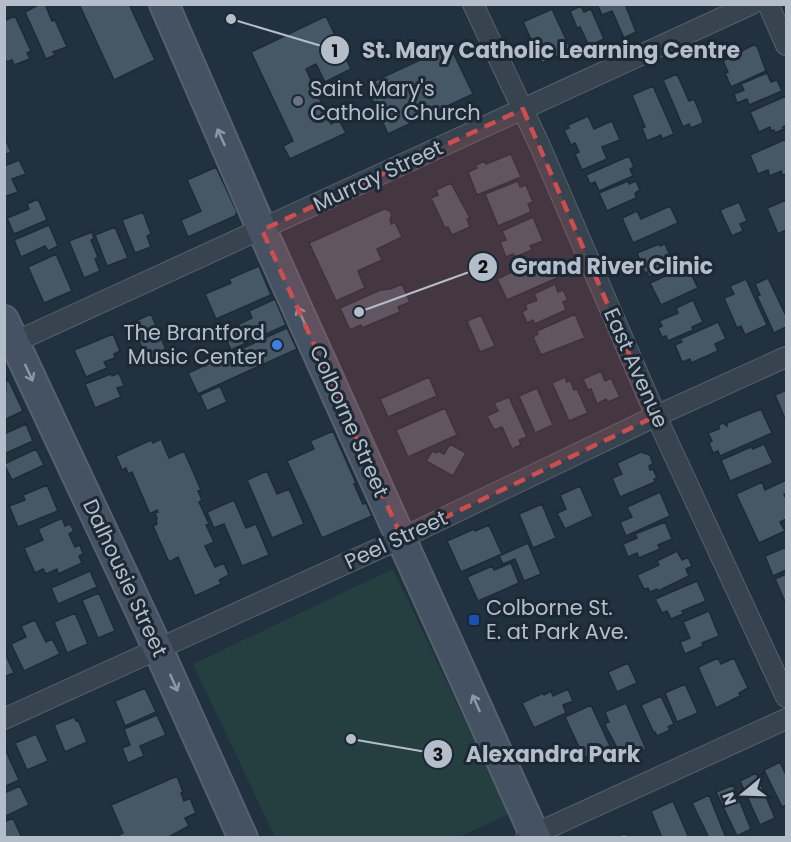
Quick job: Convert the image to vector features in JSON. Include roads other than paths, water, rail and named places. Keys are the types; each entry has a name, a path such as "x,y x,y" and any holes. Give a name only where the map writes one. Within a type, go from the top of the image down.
{"main road":[{"name":"Colborne Street","path":"164,4 532,836"},
{"name":"Dalhousie Street","path":"8,336 158,649 243,837"}],"street":[{"name":"East Avenue","path":"473,4 523,109 656,416 786,697"},
{"name":"Murray Street","path":"8,336 262,230 752,4"},
{"path":"768,4 786,45"},
{"name":"Peel Street","path":"4,719 402,538 656,416 786,357"},
{"path":"532,836 786,719"}],"place":[{"name":"St. Mary Catholic Learning Centre","path":"231,19"},
{"name":"Saint Mary's Catholic Church","path":"298,101"},
{"name":"Grand River Clinic","path":"359,312"},
{"name":"The Brantford Music Center","path":"277,345"},
{"name":"Colborne St. E. at Park Ave.","path":"474,620"},
{"name":"Alexandra Park","path":"351,739"}]}
